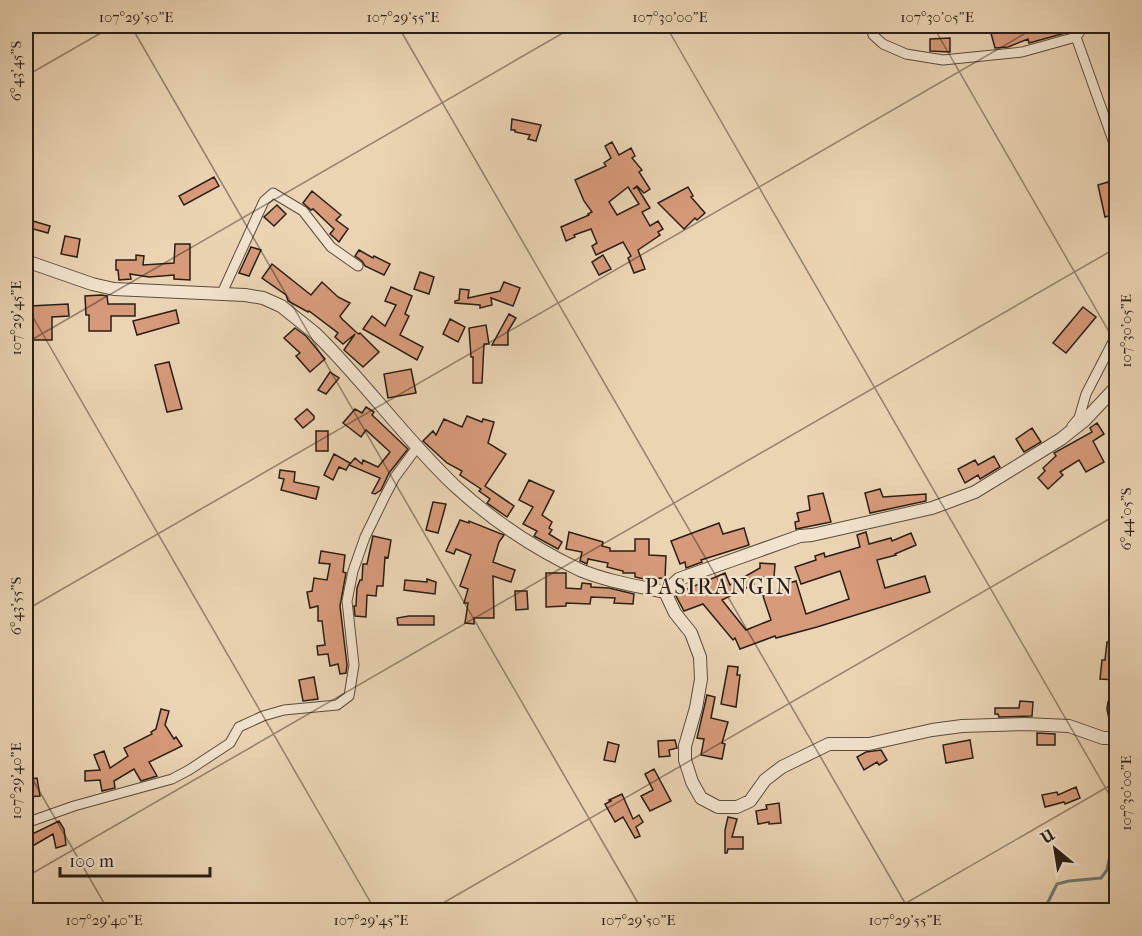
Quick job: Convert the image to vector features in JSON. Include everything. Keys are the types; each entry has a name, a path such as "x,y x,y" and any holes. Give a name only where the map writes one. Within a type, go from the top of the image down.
{"street":[{"path":"871,26 873,36 883,44 906,54 943,60 1022,52 1076,37 1084,26"},
{"path":"1076,37 1116,149"},
{"path":"222,293 264,201 273,193 303,211 331,247 358,267"},
{"path":"26,261 92,284 114,289 222,293 271,301 304,322 334,351 456,486 504,526 532,545 582,570 603,578 664,592 675,613 691,633 700,657 701,679 696,708 685,746 685,760 692,782 701,798 718,807 737,807 750,801 765,780 782,767 829,744 869,744 962,726 1025,724 1069,726 1103,738 1116,738"},
{"path":"1061,439 1079,418 1086,394 1116,336"},
{"path":"664,592 679,579 800,536 812,536 890,519 932,508 975,492 1061,439 1085,420 1116,387"},
{"path":"26,823 74,806 172,779 230,743 239,727 262,716 284,710 337,705 349,696 354,664 347,601 354,571 365,537 384,498 395,477 418,446"}],"building":[{"path":"989,26 1020,26 1022,32 1045,26 1067,26 1069,32 1029,43 1028,39 1008,47 995,48"},
{"path":"950,38 950,52 930,51 930,39"},
{"path":"512,119 541,125 536,141 528,139 530,135 511,130"},
{"path":"612,142 619,155 631,148 635,156 632,158 642,170 639,172 650,189 644,193 637,186 633,189 637,187 650,208 642,212 650,226 658,221 663,229 658,232 660,235 638,250 645,269 634,273 628,258 631,256 623,242 596,255 592,246 597,243 591,229 574,235 575,237 566,241 561,227 592,212 584,201 575,180 606,166 604,163 611,158 605,146","holes":["628,187 639,204 617,215 609,202"]},
{"path":"214,177 219,186 184,205 179,196"},
{"path":"1108,182 1111,191 1116,189 1116,214 1105,217 1098,185"},
{"path":"688,187 693,196 691,197 705,213 697,220 695,218 684,229 658,203"},
{"path":"312,191 341,215 336,220 348,229 339,242 330,234 334,229 313,209 311,210 303,203"},
{"path":"277,205 286,214 274,226 264,217"},
{"path":"26,219 50,226 48,233 26,227"},
{"path":"65,236 80,239 77,257 61,254"},
{"path":"175,244 190,244 190,280 174,279 174,275 149,277 130,274 131,279 119,280 116,260 136,260 136,255 144,256 143,265 174,263"},
{"path":"251,247 261,250 249,276 239,273"},
{"path":"359,250 390,264 384,275 365,266 355,256"},
{"path":"603,255 611,269 599,275 592,262"},
{"path":"272,264 311,295 322,282 338,297 350,303 340,316 379,352 363,367 344,350 355,334 343,344 335,337 338,333 309,311 288,301 286,295 262,278"},
{"path":"420,272 434,277 429,294 414,289"},
{"path":"504,282 520,288 513,306 491,298 492,305 480,308 480,305 455,303 459,300 460,289 469,290 468,298 500,291"},
{"path":"391,287 412,296 405,314 409,316 400,335 423,347 417,360 363,329 372,316 385,326 396,305 385,301"},
{"path":"85,296 107,296 108,304 135,304 135,316 111,316 111,331 89,331 89,315 86,315"},
{"path":"68,304 69,316 52,317 52,340 26,340 26,326 31,326 30,306"},
{"path":"1083,307 1096,317 1066,353 1053,343"},
{"path":"176,310 179,323 137,335 133,321"},
{"path":"509,314 516,318 508,331 508,345 492,345"},
{"path":"450,319 465,327 458,342 443,334"},
{"path":"486,325 489,344 484,344 482,383 473,383 473,357 471,357 469,328"},
{"path":"295,328 306,336 325,359 310,372 296,356 300,353 284,338"},
{"path":"169,362 182,409 167,412 155,365"},
{"path":"411,369 416,393 388,398 384,374"},
{"path":"330,372 339,378 326,394 318,390"},
{"path":"366,407 374,412 372,415 408,449 389,473 381,490 375,494 372,493 380,478 349,465 355,458 362,464 363,460 378,467 390,452 366,430 361,437 343,423 355,409 362,413"},
{"path":"307,409 314,419 303,428 295,419"},
{"path":"467,416 482,422 483,419 494,422 488,443 506,454 485,486 514,506 507,517 487,503 490,499 479,491 481,489 460,475 462,471 447,463 423,441 433,431 436,435 444,419 462,427"},
{"path":"1097,423 1104,434 1093,441 1104,462 1086,472 1079,460 1060,472 1063,475 1048,489 1038,478 1045,471 1043,468 1056,456 1054,453 1092,432 1090,428"},
{"path":"1032,428 1041,442 1024,452 1016,439"},
{"path":"316,431 328,431 328,451 316,451"},
{"path":"334,454 350,463 346,470 339,467 333,480 324,475"},
{"path":"994,456 1000,467 980,479 978,475 965,483 958,469 975,460 978,465"},
{"path":"280,470 295,472 294,482 319,487 316,499 281,490 284,479 279,478"},
{"path":"529,480 554,491 542,515 552,522 549,528 552,530 549,534 562,542 558,549 534,536 537,531 523,524 533,507 519,500"},
{"path":"880,489 883,497 926,494 926,501 870,513 865,493"},
{"path":"823,493 831,522 796,529 795,522 799,521 797,513 810,510 808,496"},
{"path":"433,502 446,504 438,533 426,530"},
{"path":"460,520 469,523 469,521 504,535 499,542 493,562 515,570 511,582 493,576 494,618 474,618 474,624 465,623 468,603 464,603 468,589 460,586 471,555 456,549 454,554 446,551"},
{"path":"719,523 723,534 744,528 749,545 701,560 702,562 686,568 685,562 680,564 671,541"},
{"path":"569,532 603,542 602,546 610,548 610,551 635,551 635,539 649,539 649,555 666,556 665,578 644,579 635,577 635,573 623,573 623,571 607,567 608,563 588,559 587,564 580,561 582,552 566,549"},
{"path":"866,532 869,544 891,538 892,541 911,533 916,545 896,555 877,560 885,588 925,576 930,592 817,627 776,638 775,636 740,649 735,638 733,640 703,604 684,611 675,594 725,573 730,585 760,568 760,563 775,564 774,577 761,577 753,581 754,584 722,600 746,630 771,620 763,596 780,591 779,586 796,581 806,614 849,599 840,571 801,584 795,567 816,560 815,556 824,553 825,557 860,547 857,535"},
{"path":"373,536 391,540 388,558 385,557 383,586 377,586 376,596 367,595 366,617 355,616 357,588 362,580 363,564 367,564"},
{"path":"321,551 345,555 343,572 346,573 340,606 346,673 340,674 338,664 330,666 328,654 318,655 317,646 325,645 322,621 318,621 318,606 310,608 307,592 312,591 314,578 327,580 330,564 319,563"},
{"path":"546,573 566,573 566,588 581,589 582,583 591,584 591,587 609,588 634,594 633,604 614,603 615,598 591,597 590,604 566,603 566,606 546,607"},
{"path":"427,579 436,582 435,594 404,590 405,580 427,582"},
{"path":"515,591 527,591 528,609 516,610"},
{"path":"434,616 434,625 398,625 397,618"},
{"path":"1107,642 1116,644 1116,680 1100,679"},
{"path":"728,666 738,667 737,675 740,675 736,707 721,704"},
{"path":"314,677 318,699 303,701 299,680"},
{"path":"707,695 715,697 711,718 728,722 722,743 725,744 722,759 701,755 704,739 697,738"},
{"path":"1020,701 1033,702 1032,716 999,717 995,714 995,708 1019,708"},
{"path":"1108,702 1116,704 1114,715 1116,714 1116,730 1111,730"},
{"path":"161,709 169,711 165,725 174,739 176,737 182,746 149,762 157,776 141,781 134,769 114,781 115,788 102,791 100,780 85,781 85,771 100,770 94,755 104,751 110,768 128,756 124,748 152,734 151,732 156,729"},
{"path":"1037,733 1055,734 1055,745 1037,745"},
{"path":"675,740 677,748 669,750 670,756 659,757 658,741"},
{"path":"970,740 973,758 946,763 943,745"},
{"path":"608,742 619,745 615,762 604,760"},
{"path":"881,750 887,760 879,765 877,762 864,770 857,757 866,752"},
{"path":"654,769 671,801 650,811 641,796 653,790 645,774"},
{"path":"37,778 40,796 26,797 26,780"},
{"path":"1076,787 1080,798 1065,804 1064,802 1045,807 1042,795 1057,792 1058,795"},
{"path":"622,794 633,819 639,815 643,822 636,827 640,836 635,838 623,817 615,822 605,804"},
{"path":"779,803 781,823 758,824 756,811 767,809 766,805"},
{"path":"728,817 737,819 732,837 743,837 743,849 728,849 725,853 725,830"},
{"path":"59,821 64,829 66,845 56,848 53,834 31,847 26,837"}],"waterway":[{"path":"1044,910 1057,884 1101,878 1107,870 1116,825"}],"district":[{"name":"PASIRANGIN","path":"719,587"}]}
